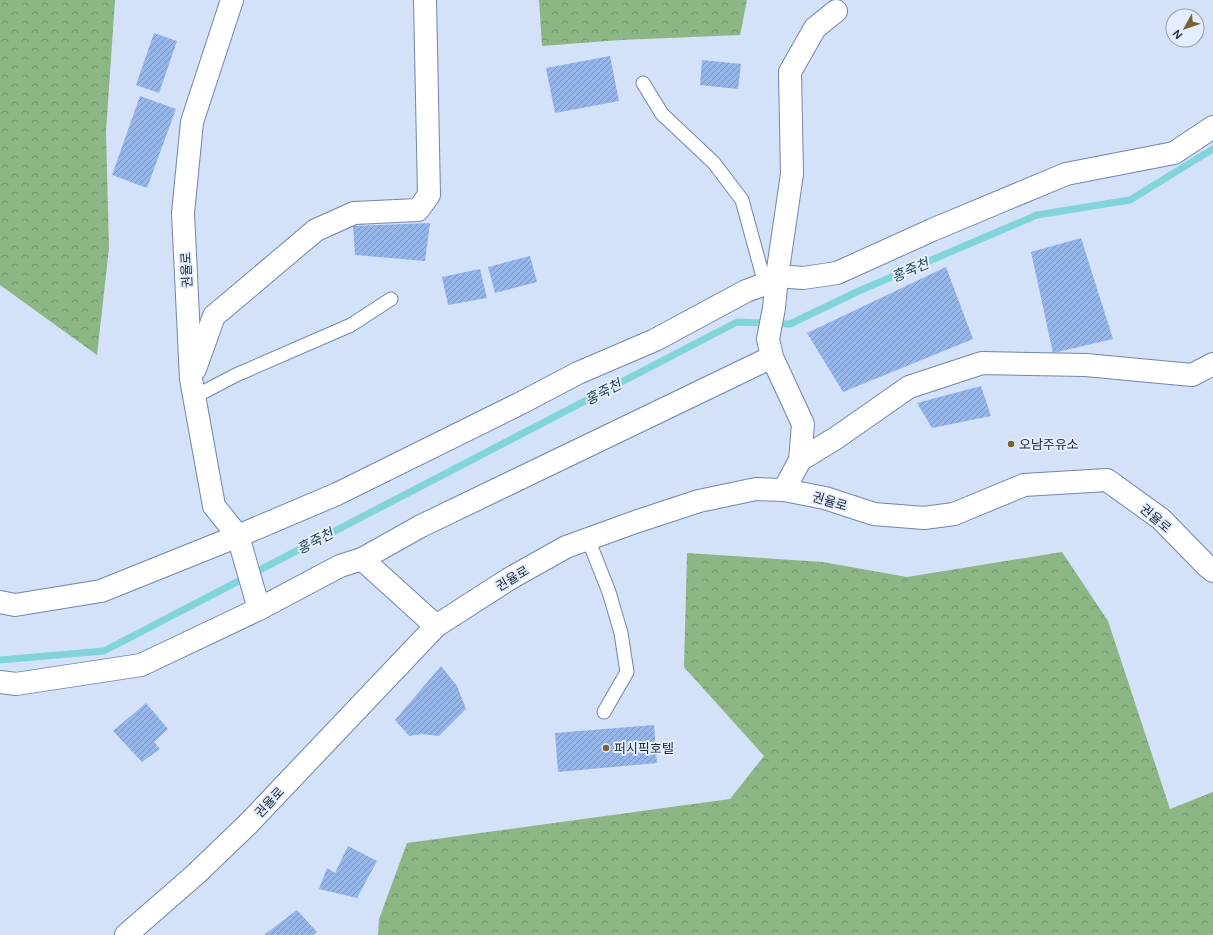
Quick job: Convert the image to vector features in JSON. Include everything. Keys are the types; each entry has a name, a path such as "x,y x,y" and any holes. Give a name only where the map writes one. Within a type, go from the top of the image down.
{"street":[{"name":"권율로","path":"232,0 192,122 183,213 192,388 214,506 238,536"},
{"path":"192,388 214,316 316,230 354,213 418,210 429,196 425,0"},
{"path":"784,490 800,460 803,424 770,348 774,308 771,280 792,174 790,72 815,28 836,10"},
{"path":"0,602 15,605 101,591 238,536 337,494 521,403 578,373 655,340 746,291 771,280 803,278 838,273 932,230 1066,174 1174,153 1213,127"},
{"path":"0,682 16,684 141,665 258,609 340,566 362,559 421,526 770,348"},
{"path":"800,460 836,438 909,387 982,362 1086,365 1192,375 1213,364"},
{"name":"권율로","path":"126,935 196,874 249,823 436,626 509,579 566,547 638,521 699,501 756,489 784,490 825,498 874,514 924,518 954,514 1024,485 1107,480 1161,519 1213,571"},
{"path":"238,536 258,609"},
{"path":"362,559 436,626"}],"lane":[{"path":"643,84 662,114 714,163 742,200 771,280"},
{"path":"192,388 236,375 351,325 391,299"},
{"path":"588,539 609,592 621,633 627,672 604,712"}],"green space":[{"path":"0,0 115,0 106,132 109,248 97,355 0,285"},
{"path":"539,0 747,0 740,35 620,40 542,46"},
{"path":"1062,552 1108,621 1170,809 1213,792 1213,935 378,935 379,919 407,843 730,799 764,756 684,667 687,553 823,562 907,577"}],"building":[{"path":"154,33 177,41 159,93 136,85"},
{"path":"610,56 619,101 555,113 546,68"},
{"path":"702,60 741,64 738,89 700,85"},
{"path":"140,96 176,109 147,188 112,175"},
{"path":"430,223 425,261 355,255 353,226"},
{"path":"1081,238 1113,339 1053,353 1031,252"},
{"path":"530,256 537,282 495,293 488,267"},
{"path":"946,267 973,339 843,392 807,333"},
{"path":"480,269 487,298 448,305 442,277"},
{"path":"981,386 991,416 932,428 917,403"},
{"path":"441,666 457,686 466,709 439,736 421,734 409,736 395,720"},
{"path":"146,703 168,729 154,742 160,749 142,762 113,731"},
{"name":"퍼시픽호텔","path":"654,725 657,763 558,772 555,733"},
{"path":"348,846 377,861 357,898 319,889 327,868 335,873"},
{"path":"297,910 317,932 313,935 264,935"}],"waterway":[{"name":"홍죽천","path":"0,660 104,651 737,322 790,324 861,290 1037,215 1130,200 1213,149"}],"place":[{"name":"오남주유소","path":"1011,444"},
{"name":"퍼시픽호텔","path":"606,748"}]}
